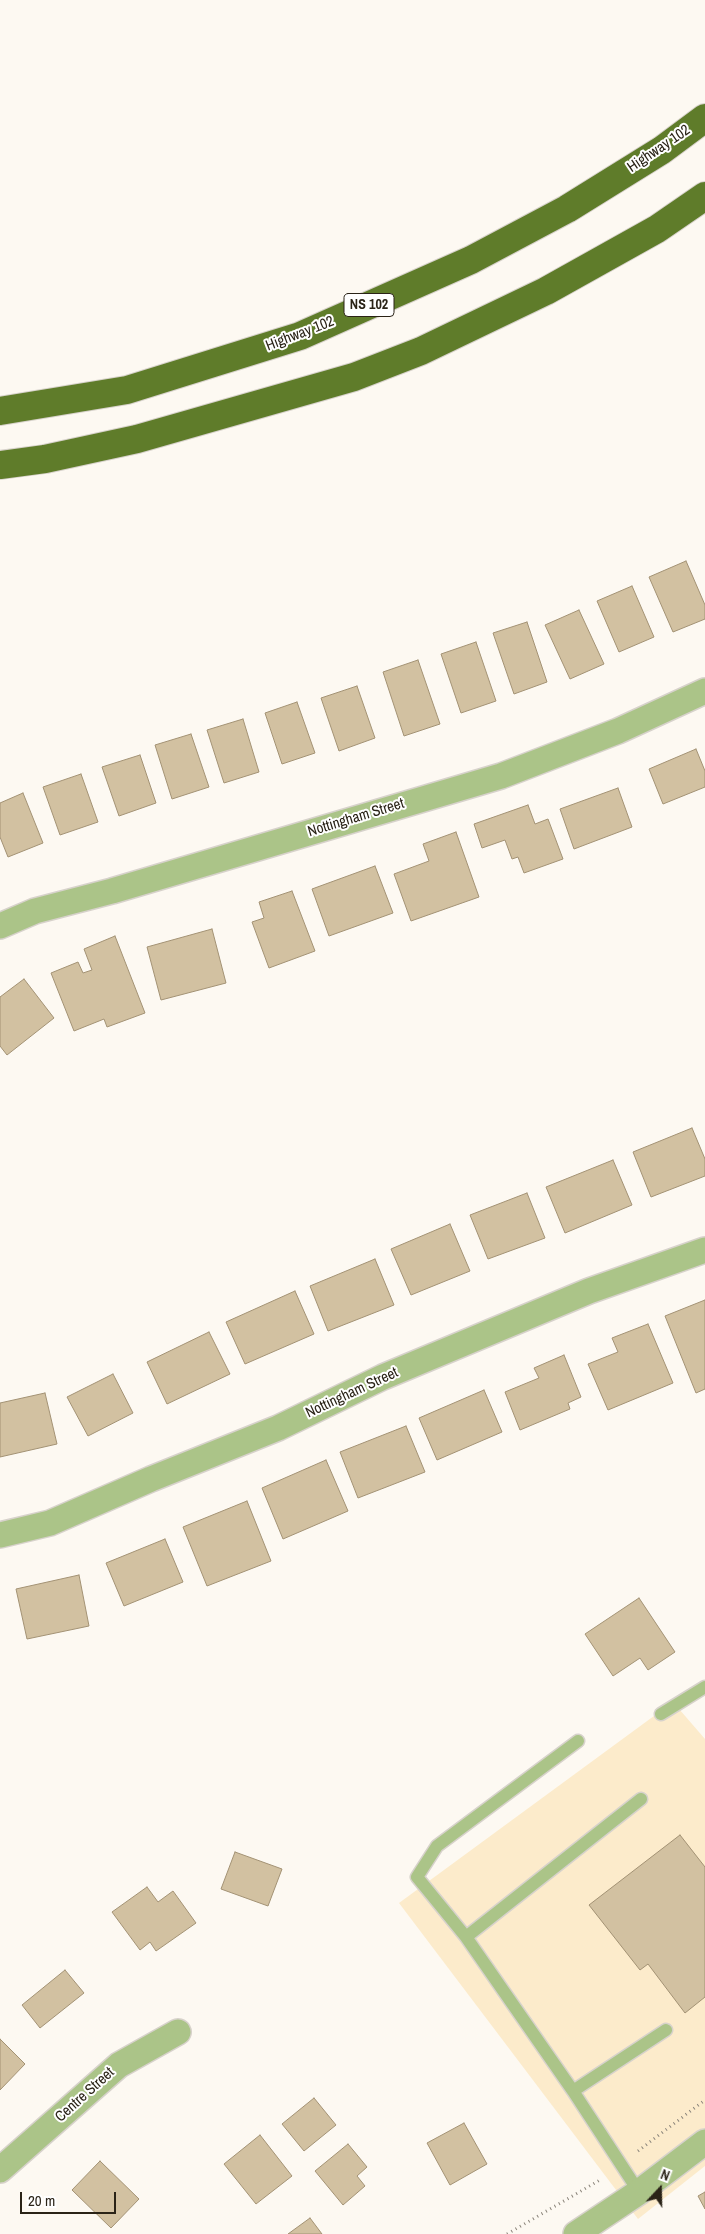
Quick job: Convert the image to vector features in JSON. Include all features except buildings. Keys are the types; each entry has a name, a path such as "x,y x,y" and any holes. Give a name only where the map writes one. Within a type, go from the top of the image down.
{"highway":[{"name":"Highway 102","path":"0,411 127,390 300,336 471,260 567,209 662,150 705,118"},
{"path":"0,465 45,459 137,439 354,377 421,351 546,291 657,230 705,196"}],"street":[{"name":"Nottingham Street","path":"0,926 35,911 140,883 500,776 618,731 705,691"},
{"name":"Nottingham Street","path":"0,1535 50,1523 151,1479 278,1428 383,1377 590,1291 705,1250"},
{"name":"Centre Street","path":"0,2170 119,2065 178,2032"},
{"path":"576,2234 639,2192 705,2142"}],"lane":[{"path":"661,1714 705,1687"},
{"path":"578,1741 437,1846 417,1877 466,1937 573,2091 639,2192"},
{"path":"466,1937 641,1799"},
{"path":"573,2091 666,2030"}],"shaded area":[{"path":"673,1702 705,1739 705,2166 638,2219 399,1903"}]}
